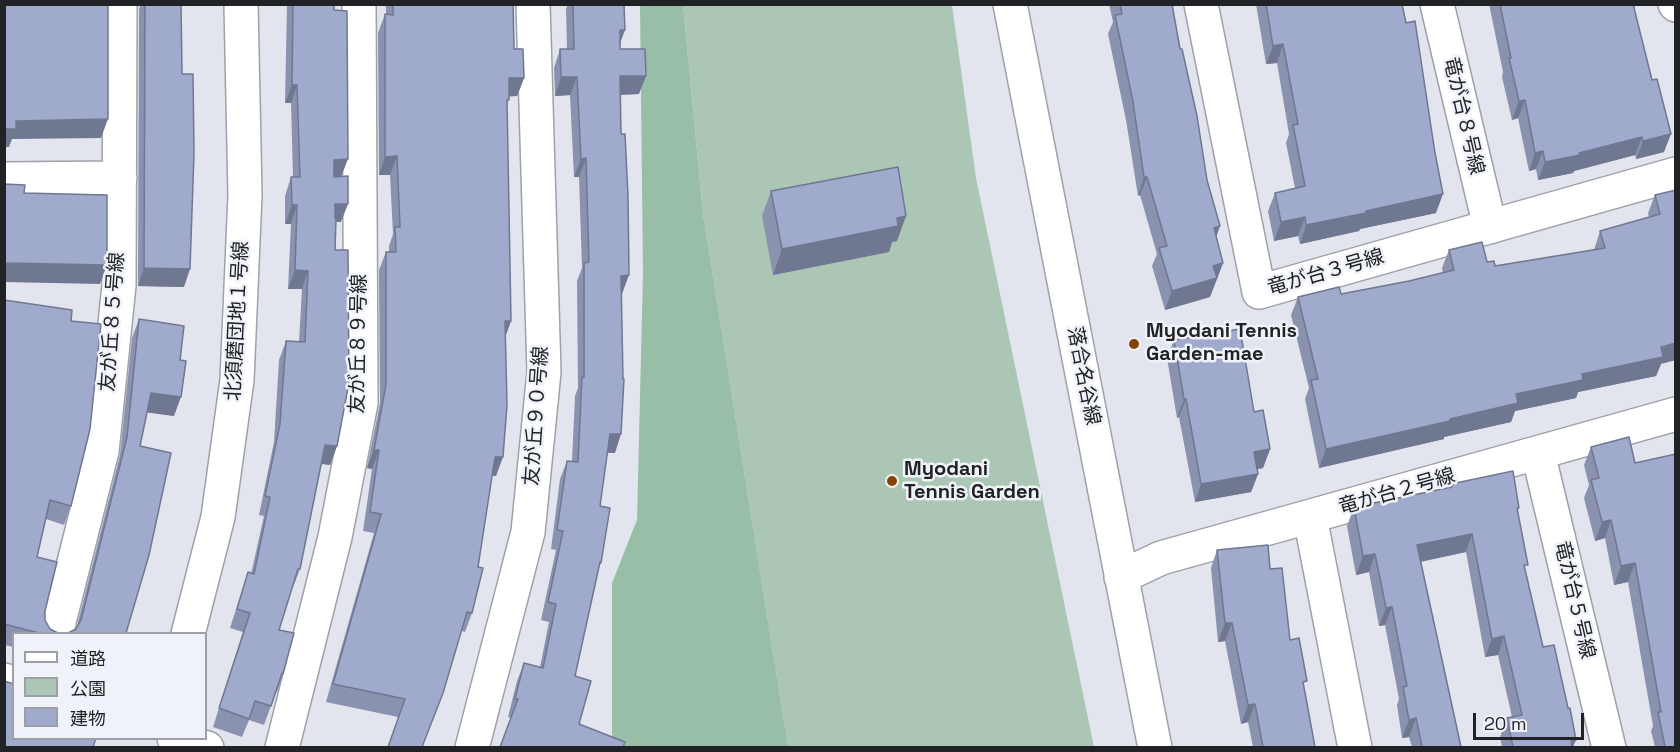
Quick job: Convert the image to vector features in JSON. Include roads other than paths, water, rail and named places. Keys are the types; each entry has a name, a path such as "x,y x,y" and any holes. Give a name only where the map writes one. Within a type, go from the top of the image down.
{"street":[{"name":"友が丘８５号線","path":"56,632 102,451 119,285 120,4"},
{"name":"北須磨団地１号線","path":"188,632 218,517 237,380 245,195 241,4"},
{"name":"友が丘８９号線","path":"282,747 335,537 361,403 359,4"},
{"name":"友が丘９０号線","path":"472,747 528,532 544,372 533,4"},
{"name":"落合名谷線","path":"1010,4 1155,747"},
{"name":"竜が台３号線","path":"1201,4 1259,292 1676,174"},
{"name":"竜が台８号線","path":"1437,4 1490,227"},
{"path":"4,179 120,178"},
{"name":"竜が台２号線","path":"1121,577 1161,558 1676,414"},
{"name":"竜が台５号線","path":"1538,453 1609,747"},
{"path":"1310,517 1354,747"},
{"path":"181,740 207,747"}],"place":[{"name":"Myodani Tennis Garden-mae","path":"1134,344"},
{"name":"Myodani Tennis Garden","path":"892,481"}]}
